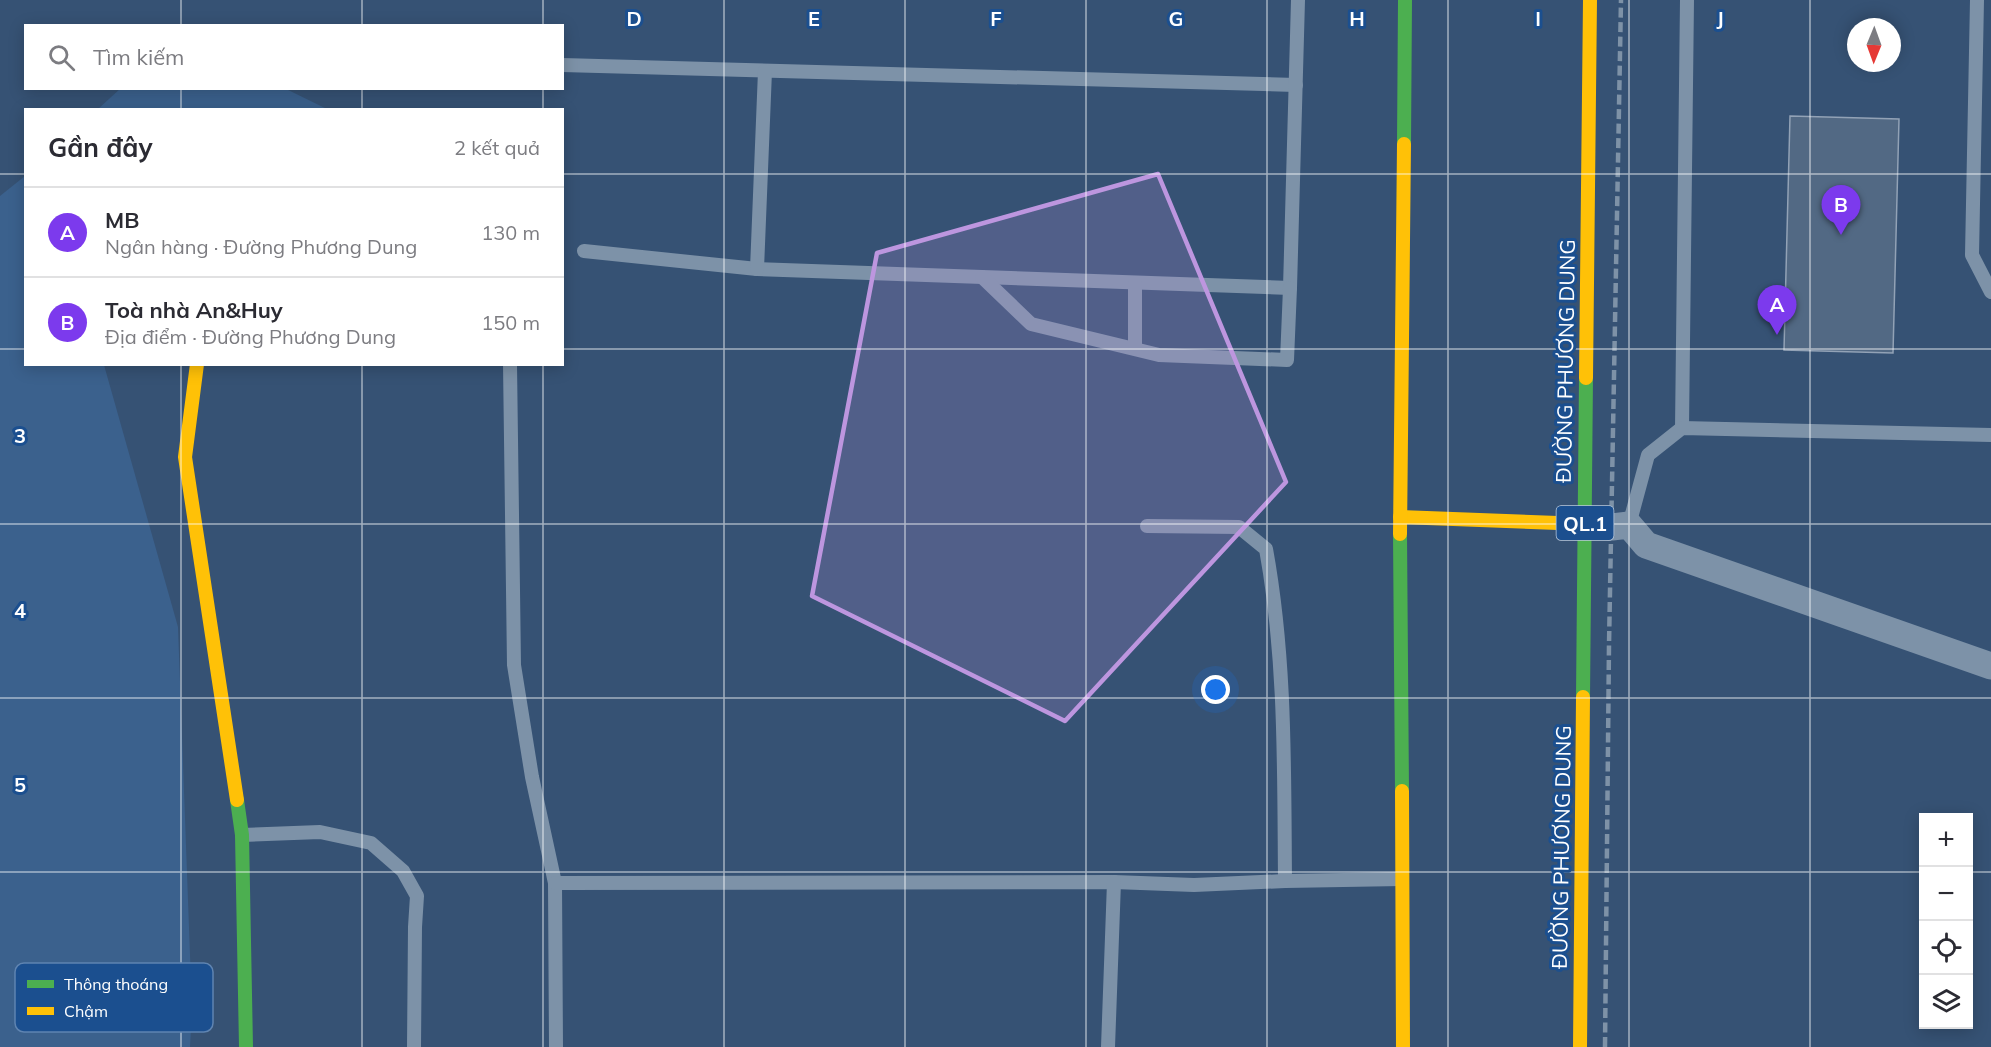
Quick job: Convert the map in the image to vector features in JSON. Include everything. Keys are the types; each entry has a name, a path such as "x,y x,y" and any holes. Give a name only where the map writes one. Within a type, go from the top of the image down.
{"main road":[{"path":"1403,1047 1400,517 1405,0"},
{"name":"ĐƯỜNG PHƯƠNG DUNG","path":"1580,1047 1590,0"},
{"path":"197,366 185,457 242,835 246,1047"},
{"path":"1400,517 1584,524"}],"street":[{"path":"1584,524 1612,527 1629,525 1646,545 1991,666"}],"lane":[{"path":"982,277 1031,324 1159,355 1287,360 1298,0"},
{"path":"1682,428 1687,0"},
{"path":"1977,0 1972,255 1991,292"},
{"path":"564,65 1296,85"},
{"path":"757,269 765,71"},
{"path":"584,251 757,269 1290,288"},
{"path":"1135,283 1135,348"},
{"path":"510,366 514,665 532,777 555,883 556,1047"},
{"path":"1629,525 1648,454 1682,428 1991,435"},
{"path":"1147,526 1239,527 1266,549 1274,593 1283,701 1285,881"},
{"path":"242,835 320,832 371,843 403,870 417,896 414,1047"},
{"path":"555,883 1114,882 1194,885 1403,879"},
{"path":"1108,1047 1114,882"}],"highlighted area":[{"path":"1158,174 1286,482 1065,721 812,596 877,253"}],"water":[{"path":"119,90 288,90 325,108 99,108"},
{"path":"24,177 24,366 104,366 178,627 190,963 15,963 15,1032 191,1032 190,1047 0,1047 0,196"}],"building":[{"path":"1790,116 1899,119 1893,353 1784,350"}],"railway":[{"path":"1605,1047 1609,645 1621,0"}],"traffic: fast":[{"path":"1404,144 1405,0"},
{"path":"1583,697 1586,378"},
{"path":"1400,534 1402,791"},
{"path":"237,800 242,835 246,1047"}],"traffic: slow":[{"path":"1586,378 1590,0"},
{"path":"1400,534 1404,144"},
{"path":"197,366 185,457 237,800"},
{"path":"1400,517 1585,524"},
{"path":"1580,1047 1583,697"},
{"path":"1402,791 1403,1047"}],"place":[{"name":"Toà nhà An&Huy","path":"1841,235"},
{"name":"MB","path":"1777,335"}]}
